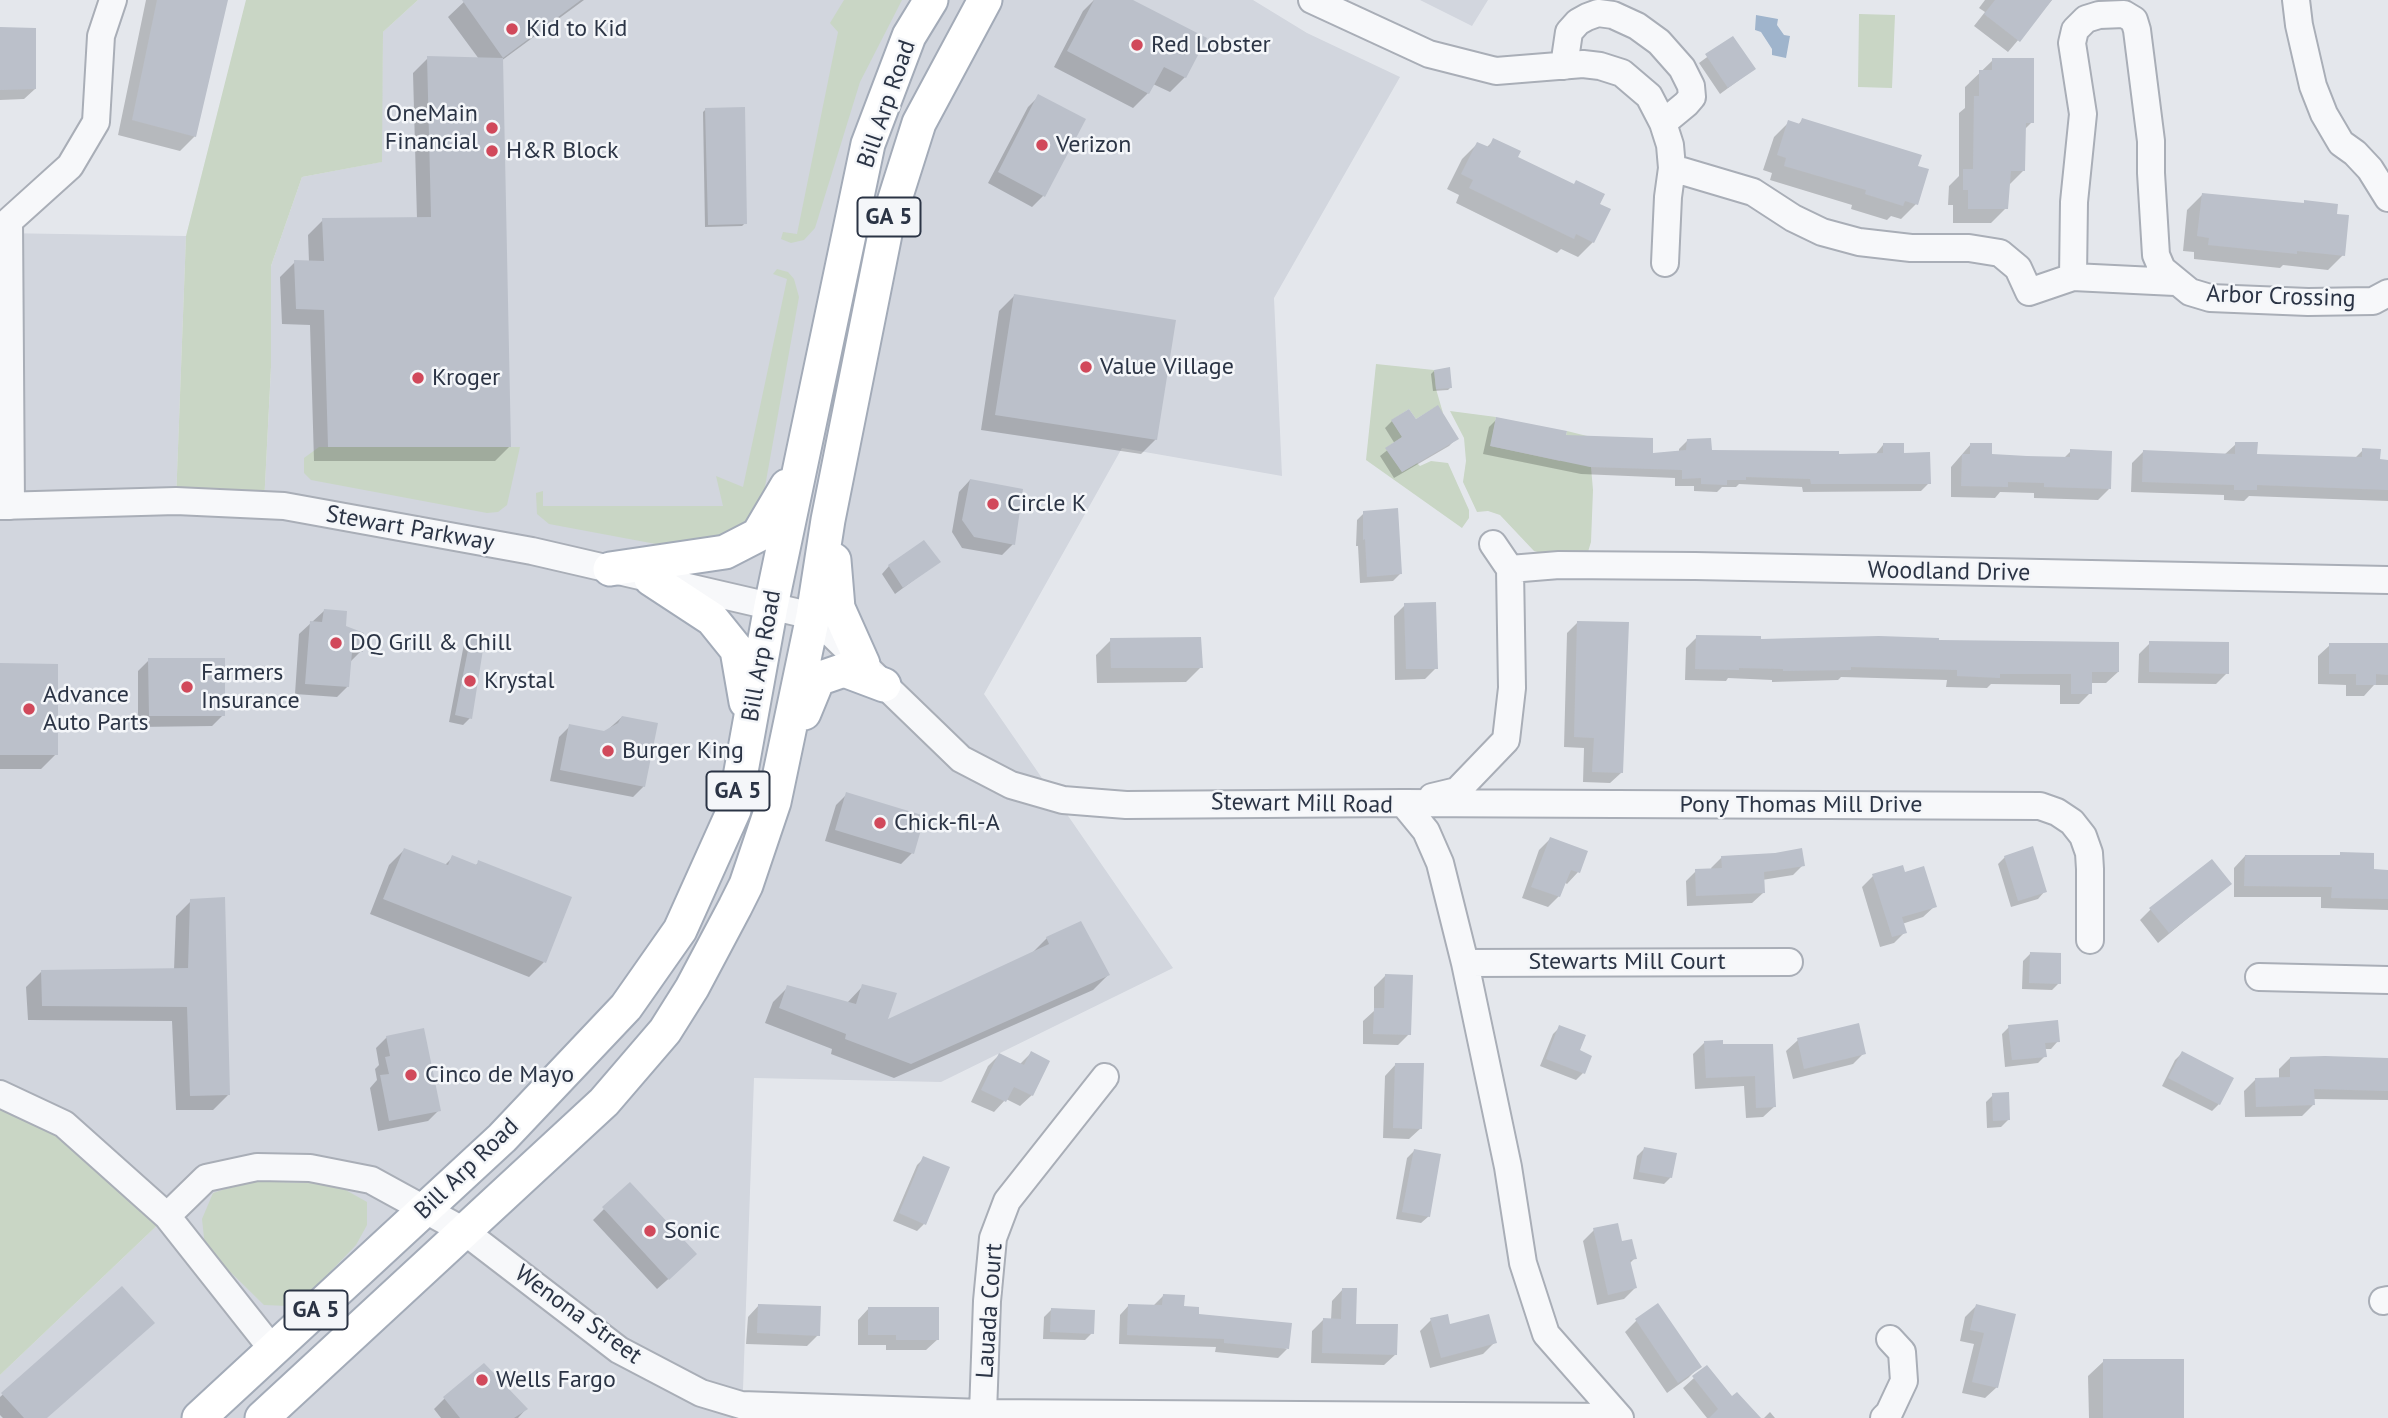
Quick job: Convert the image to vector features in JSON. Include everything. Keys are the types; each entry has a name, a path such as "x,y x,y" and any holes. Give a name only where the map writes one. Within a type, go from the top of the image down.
{"main road":[{"name":"Bill Arp Road","path":"199,1418 502,1138 626,1007 680,930 734,810 771,606 868,144 909,36 930,0"},
{"name":"Bill Arp Road","path":"262,1418 604,1102 665,1031 692,988 746,885 775,802 887,224 919,123 985,0"},
{"path":"611,569 725,552 758,535 801,462"},
{"path":"828,520 838,608 874,674"},
{"path":"651,579 712,619 737,650 750,725"},
{"path":"775,802 818,679 844,670 874,674"}],"street":[{"path":"5,506 4,218 70,166 96,122 100,36 113,0"},
{"path":"1312,0 1429,54 1496,71 1600,66 1622,73 1649,96 1663,123 1670,145 1672,168 1665,263"},
{"path":"2296,0 2313,86 2324,114 2341,143 2370,169 2388,198"},
{"path":"1563,66 1569,32 1587,17 1598,13 1613,15 1637,26 1659,42 1682,68 1691,86 1692,96 1686,104 1663,123"},
{"path":"2073,277 2074,202 2083,114 2072,43 2075,30 2086,19 2099,15 2124,14 2134,20 2138,42 2151,141 2156,255 2162,268 2175,282"},
{"path":"1672,168 1753,192 1793,218 1822,232 1846,239 1911,248 1969,248 2000,253 2018,268 2029,292 2073,277 2175,282"},
{"name":"Arbor Crossing","path":"2175,282 2190,292 2210,299 2373,301 2388,293"},
{"name":"Stewart Parkway","path":"5,506 176,501 285,506 385,526 455,536 813,616"},
{"path":"1403,803 1457,791 1506,740 1512,688 1510,569 1493,544"},
{"name":"Woodland Drive","path":"1510,569 1559,565 1695,566 2388,580"},
{"name":"Stewart Mill Road","path":"813,616 961,759 1011,785 1063,800 1126,805 1403,803 1426,831 1440,863 1465,963 1508,1167 1523,1263 1546,1334 1619,1417"},
{"name":"Pony Thomas Mill Drive","path":"1403,803 2040,806 2057,812 2072,822 2083,836 2089,853 2090,940"},
{"name":"Stewarts Mill Court","path":"1465,963 1789,962"},
{"path":"2259,977 2388,979"},
{"name":"Lauada Court","path":"983,1413 987,1301 993,1238 1007,1201 1105,1077"},
{"path":"0,1094 65,1124 167,1216 273,1350"},
{"name":"Wenona Street","path":"167,1216 206,1178 257,1167 310,1168 371,1180 464,1231 619,1350 701,1393 741,1405 941,1415 983,1413 1619,1417"},
{"path":"1884,1418 1904,1381 1902,1352 1889,1339"}],"shaded area":[{"path":"418,0 1253,0 1307,33 1400,77 1274,298 1282,476 1122,448 984,694 1173,968 941,1082 754,1078 742,1418 0,1418 0,1375 167,1216 0,1097 0,233 186,236 176,501 264,504 271,368 271,266 302,177 381,162 383,32"},
{"path":"1420,0 1488,0 1472,26"}],"green space":[{"path":"246,0 418,0 383,32 382,162 302,177 271,266 271,367 264,504 176,501 186,236"},
{"path":"844,0 902,0 860,82 815,228 804,240 791,243 781,239 783,232 797,234 838,32 830,23"},
{"path":"1859,14 1895,15 1892,88 1858,87"},
{"path":"777,269 788,272 794,279 799,297 761,509 744,530 688,550 549,524 537,514 536,493 543,491 543,506 723,506 716,476 743,487 787,279 773,274"},
{"path":"1376,364 1434,370 1443,413 1434,408 1416,419 1409,409 1392,420 1402,437 1386,448 1402,472 1417,463 1420,466 1431,461 1448,463 1469,510 1469,518 1462,528 1366,460"},
{"path":"1450,411 1496,417 1491,446 1560,461 1567,431 1587,436 1587,466 1591,467 1593,490 1591,542 1587,555 1545,554 1534,551 1500,515 1488,511 1477,512 1463,482 1466,461 1464,438"},
{"path":"319,447 520,447 507,505 498,512 487,513 311,480 304,473 304,458"},
{"path":"0,1097 37,1111 167,1216 0,1375"},
{"path":"249,1181 335,1184 367,1202 367,1225 356,1245 308,1295 288,1306 264,1305 205,1247 202,1219 213,1193"}],"water":[{"path":"1756,15 1778,19 1777,25 1784,35 1790,36 1786,58 1772,55 1772,49 1761,32 1755,30"}],"building":[{"path":"157,0 228,0 196,137 132,120"},
{"name":"Kid to Kid","path":"462,0 581,0 503,58"},
{"name":"Red Lobster","path":"1094,0 1133,0 1207,38 1186,78 1164,67 1149,94 1067,51"},
{"path":"1995,0 2052,0 2020,42 1984,14"},
{"path":"0,27 36,28 36,89 0,90"},
{"path":"1733,36 1756,69 1728,88 1705,54"},
{"name":"Kroger","path":"427,56 503,58 511,447 328,447 324,310 296,309 294,260 324,261 322,218 431,217"},
{"path":"1992,58 2034,58 2034,123 2026,123 2025,171 2011,171 2008,209 1968,209 1968,190 1963,190 1963,169 1973,169 1974,96 1979,96 1979,70 1992,70"},
{"name":"Verizon","path":"1038,94 1086,119 1045,197 998,172"},
{"path":"745,107 747,224 708,225 705,108"},
{"path":"1802,118 1922,155 1918,166 1929,169 1918,205 1905,201 1903,206 1865,194 1866,190 1784,166 1786,158 1777,155 1788,120 1800,124"},
{"path":"1493,138 1521,151 1518,157 1574,184 1576,180 1605,194 1600,204 1611,209 1594,243 1576,234 1574,239 1469,188 1473,180 1461,174 1477,142 1489,147"},
{"path":"2202,193 2338,204 2337,214 2349,215 2345,256 2208,245 2209,238 2197,236"},
{"name":"Value Village","path":"1014,294 1176,320 1157,440 995,415"},
{"path":"1450,367 1452,388 1436,389 1434,370"},
{"path":"1438,405 1459,439 1402,472 1385,448 1402,437 1391,420 1409,409 1416,419"},
{"path":"1496,417 1567,431 1566,435 1653,438 1653,453 1686,450 1687,439 1711,438 1712,450 1839,451 1839,454 1883,453 1883,443 1904,443 1904,453 1930,452 1931,484 1811,484 1810,479 1746,477 1746,480 1727,480 1727,485 1701,484 1701,478 1682,479 1682,470 1590,467 1490,446"},
{"path":"2235,442 2258,442 2257,454 2362,457 2362,448 2381,449 2380,459 2388,460 2388,490 2257,485 2257,490 2234,490 2234,485 2142,482 2143,450 2235,454"},
{"path":"1970,443 1992,443 1992,454 2027,456 2070,457 2070,449 2112,451 2111,489 2044,487 2044,483 2008,482 2008,487 1961,486 1962,454 1970,454"},
{"name":"Circle K","path":"970,479 1023,489 1015,545 974,537 962,520"},
{"path":"1398,508 1402,574 1367,577 1363,511"},
{"path":"924,540 941,562 903,588 888,565"},
{"path":"1436,602 1438,669 1406,669 1404,603"},
{"name":"DQ Grill & Chill","path":"324,609 347,611 346,626 364,633 363,652 352,652 349,687 305,684 310,621 322,622"},
{"path":"1577,621 1629,622 1623,773 1592,772 1594,738 1574,737"},
{"name":"Krystal","path":"471,635 485,637 472,719 455,715"},
{"path":"1696,635 1761,636 1761,639 1879,636 1939,640 2119,642 2119,672 2092,672 2092,694 2071,694 2071,674 2000,674 2000,678 1957,676 1957,670 1851,667 1851,670 1783,671 1695,669"},
{"path":"1201,637 1203,668 1111,668 1110,638"},
{"path":"2149,641 2229,642 2229,674 2149,672"},
{"path":"2329,643 2388,643 2388,675 2376,674 2376,685 2356,685 2356,674 2329,674"},
{"name":"Farmers Insurance","path":"148,658 225,658 225,716 149,716"},
{"name":"Advance Auto Parts","path":"0,663 58,664 58,755 0,755"},
{"name":"Burger King","path":"622,716 658,723 645,787 560,770 569,724 604,731 618,723"},
{"name":"Chick-fil-A","path":"846,792 925,816 914,854 835,830"},
{"path":"1550,837 1588,851 1580,873 1571,870 1560,897 1531,887"},
{"path":"2033,846 2047,892 2018,901 2004,856"},
{"path":"404,848 448,865 452,855 477,865 478,860 572,897 546,963 383,899"},
{"path":"1802,848 1805,866 1764,872 1765,893 1696,896 1695,869 1722,868 1721,856 1775,853"},
{"path":"2340,852 2374,853 2374,869 2388,870 2388,899 2331,898 2332,887 2244,886 2245,855 2340,855"},
{"path":"2212,859 2232,884 2169,933 2149,908"},
{"path":"1903,865 1905,872 1924,866 1937,907 1902,917 1907,933 1892,937 1872,874"},
{"path":"225,897 230,1095 190,1096 187,1007 42,1006 41,970 188,968 190,899"},
{"path":"1081,921 1110,975 911,1064 845,1039 846,1034 779,1008 787,985 856,1004 862,984 897,993 888,1019 1049,944 1046,937"},
{"path":"2030,952 2061,953 2061,984 2029,983"},
{"path":"1385,974 1413,975 1411,1035 1373,1034 1374,1008 1384,1008"},
{"path":"2058,1020 2060,1042 2045,1043 2047,1057 2012,1060 2008,1025"},
{"path":"1859,1023 1866,1054 1804,1069 1797,1038"},
{"path":"1559,1025 1586,1035 1580,1050 1592,1056 1585,1074 1546,1059"},
{"path":"424,1028 441,1111 389,1121 380,1075 389,1074 385,1057 390,1056 386,1036"},
{"path":"1723,1040 1723,1044 1773,1044 1776,1107 1756,1108 1755,1076 1706,1078 1704,1041"},
{"path":"1031,1051 1050,1061 1033,1096 1014,1087 1006,1102 981,1090 999,1053 1024,1065"},
{"path":"2182,1051 2234,1078 2220,1105 2168,1078"},
{"path":"2290,1057 2388,1058 2388,1091 2314,1089 2315,1105 2256,1107 2255,1078 2290,1077"},
{"path":"1395,1063 1424,1063 1422,1129 1393,1128"},
{"path":"2009,1092 2010,1120 1993,1121 1992,1093"},
{"path":"1644,1147 1677,1153 1672,1178 1639,1172"},
{"path":"1414,1149 1441,1154 1430,1217 1402,1212"},
{"path":"923,1156 950,1167 926,1225 899,1213"},
{"name":"Sonic","path":"630,1182 697,1254 669,1280 602,1207"},
{"path":"1618,1223 1622,1241 1632,1239 1637,1259 1630,1260 1637,1288 1608,1295 1593,1228"},
{"path":"122,1286 155,1323 47,1418 24,1418 1,1393"},
{"path":"1342,1288 1357,1288 1356,1324 1398,1324 1397,1355 1322,1353 1323,1318 1341,1319"},
{"path":"1163,1294 1185,1295 1184,1306 1199,1307 1199,1314 1292,1323 1289,1349 1224,1343 1224,1339 1127,1335 1128,1304 1162,1305"},
{"path":"1658,1303 1702,1367 1678,1383 1635,1319"},
{"path":"758,1304 821,1306 820,1336 757,1333"},
{"path":"1976,1304 2016,1314 1998,1388 1972,1382 1984,1333 1970,1330"},
{"path":"868,1307 939,1307 939,1340 896,1340 896,1335 868,1335"},
{"path":"1051,1308 1095,1310 1094,1334 1050,1332"},
{"path":"1448,1314 1450,1324 1489,1314 1497,1343 1441,1358 1430,1318"},
{"path":"2103,1359 2184,1359 2184,1418 2103,1418"},
{"name":"Wells Fargo","path":"484,1363 528,1409 514,1418 460,1418 443,1397"},
{"path":"1707,1365 1732,1396 1737,1392 1761,1418 1709,1418 1718,1409 1692,1376"}],"place":[{"name":"Kid to Kid","path":"512,29"},
{"name":"Red Lobster","path":"1137,45"},
{"name":"OneMain Financial","path":"492,128"},
{"name":"Verizon","path":"1042,145"},
{"name":"H&R Block","path":"492,151"},
{"name":"Value Village","path":"1086,367"},
{"name":"Kroger","path":"418,378"},
{"name":"Circle K","path":"993,504"},
{"name":"DQ Grill & Chill","path":"336,643"},
{"name":"Krystal","path":"470,681"},
{"name":"Farmers Insurance","path":"187,687"},
{"name":"Advance Auto Parts","path":"29,709"},
{"name":"Burger King","path":"608,751"},
{"name":"Chick-fil-A","path":"880,823"},
{"name":"Cinco de Mayo","path":"411,1075"},
{"name":"Sonic","path":"650,1231"},
{"name":"Wells Fargo","path":"482,1380"}]}
